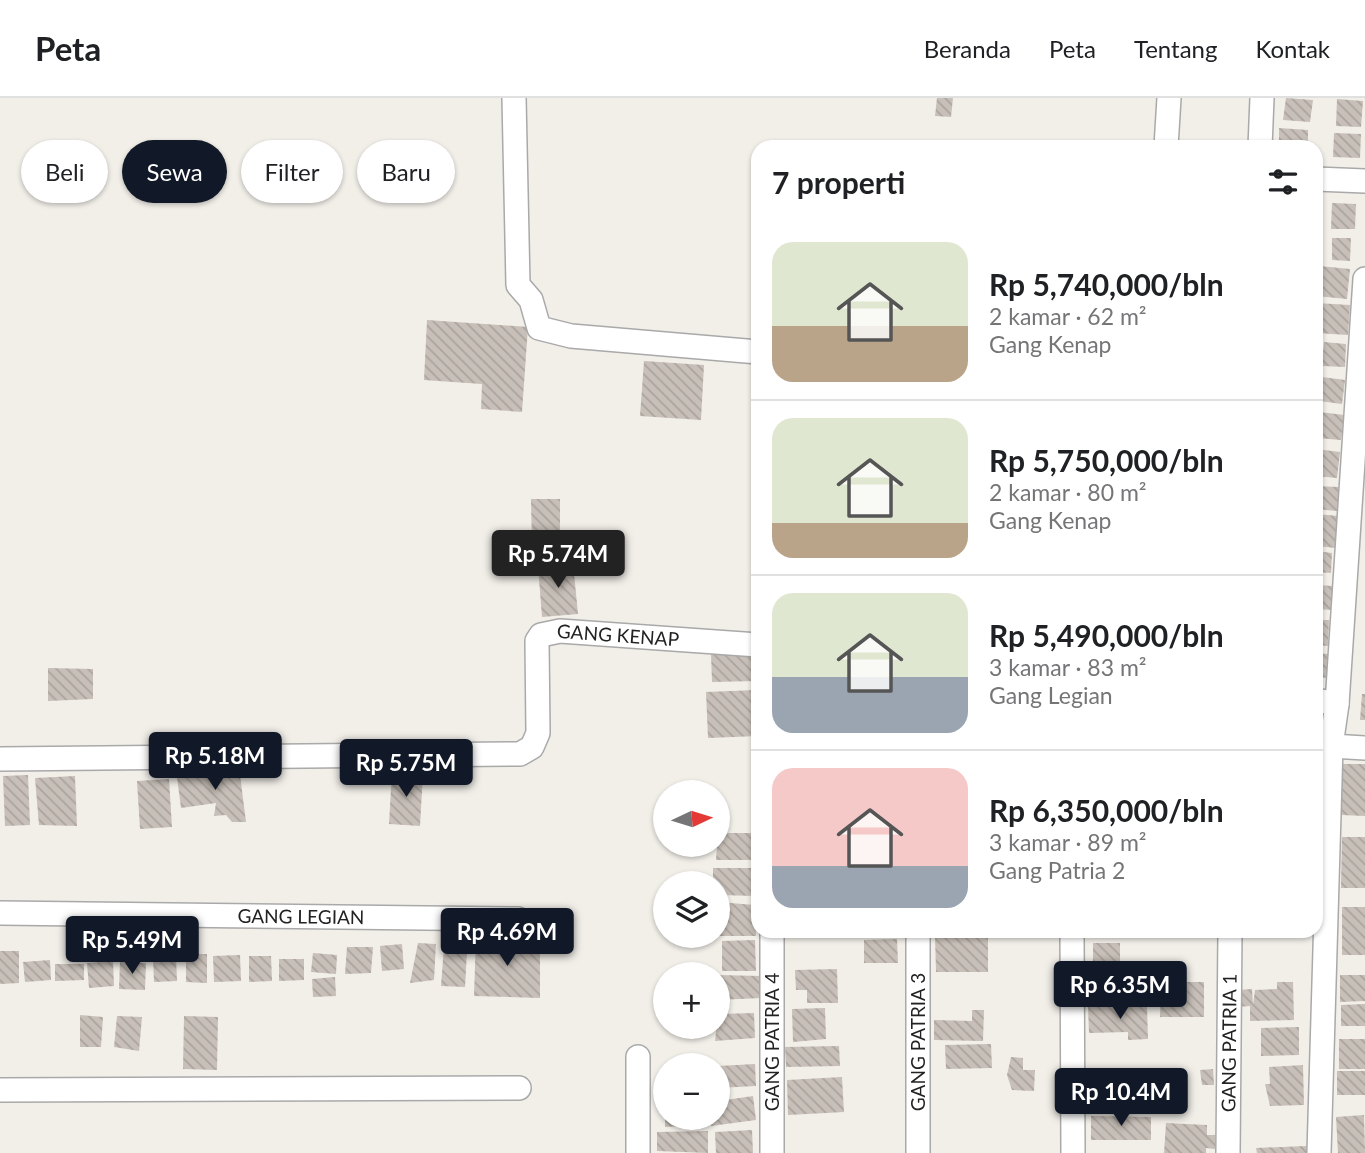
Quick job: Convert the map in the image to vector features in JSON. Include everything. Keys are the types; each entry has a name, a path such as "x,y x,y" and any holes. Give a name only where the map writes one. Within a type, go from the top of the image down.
{"street":[{"path":"514,98 518,285 531,300 539,328 571,336 751,351"},
{"path":"1166,140 1169,98"},
{"path":"1260,140 1262,98"},
{"path":"1323,180 1365,181"},
{"path":"1319,1153 1331,746 1327,702 1365,279"},
{"name":"GANG KENAP","path":"0,760 520,754 532,747 538,733 537,641 541,635 560,631 751,645"},
{"path":"1331,746 1365,748"},
{"name":"GANG LEGIAN","path":"0,913 518,919"},
{"name":"GANG PATRIA 4","path":"772,938 772,1153"},
{"name":"GANG PATRIA 3","path":"918,938 918,1153"},
{"path":"1072,938 1073,1153"},
{"name":"GANG PATRIA 1","path":"1228,1153 1230,938"},
{"path":"638,1056 638,1153"},
{"path":"0,1090 519,1088"}],"building":[{"path":"937,98 953,98 951,117 935,116"},
{"path":"1286,98 1313,100 1310,122 1283,120"},
{"path":"1337,99 1363,101 1361,127 1336,126"},
{"path":"1279,128 1308,130 1308,140 1279,140"},
{"path":"1334,133 1361,134 1360,158 1333,157"},
{"path":"1332,203 1356,204 1355,229 1331,229"},
{"path":"1332,238 1351,238 1350,261 1332,260"},
{"path":"1323,266 1350,269 1347,299 1323,297"},
{"path":"1323,303 1350,305 1348,335 1323,333"},
{"path":"427,320 528,327 522,412 481,409 482,384 424,380"},
{"path":"1324,342 1346,344 1345,367 1323,366"},
{"path":"644,361 704,365 701,420 640,416"},
{"path":"1323,377 1345,380 1342,404 1323,402"},
{"path":"1323,412 1344,415 1341,440 1323,438"},
{"path":"1323,450 1340,452 1337,478 1323,477"},
{"path":"1323,486 1339,487 1337,511 1323,510"},
{"path":"531,499 560,499 560,547 532,547"},
{"path":"1323,515 1339,516 1336,548 1323,547"},
{"path":"1323,552 1332,553 1331,573 1323,572"},
{"path":"573,563 578,614 542,617 538,566"},
{"path":"1323,585 1333,586 1332,610 1323,609"},
{"path":"1323,620 1329,620 1328,646 1323,646"},
{"path":"711,654 751,657 751,681 712,682"},
{"path":"1323,654 1329,654 1328,678 1323,678"},
{"path":"48,668 93,669 93,699 48,701"},
{"path":"751,690 751,736 708,738 706,692"},
{"path":"1362,694 1365,694 1365,720 1360,720"},
{"path":"1343,764 1365,764 1365,816 1341,815"},
{"path":"239,767 246,822 232,822 226,815 214,816 216,803 181,808 177,777"},
{"path":"392,772 423,773 420,826 389,824"},
{"path":"28,775 30,825 5,826 3,776"},
{"path":"75,776 77,826 39,825 35,778"},
{"path":"169,779 172,827 140,829 137,781"},
{"path":"730,833 751,833 751,860 716,860 730,858"},
{"path":"1342,837 1365,837 1365,888 1341,888"},
{"path":"713,868 751,868 751,896 730,895 730,871 713,871"},
{"path":"730,903 751,905 751,936 730,936"},
{"path":"1342,907 1365,907 1365,955 1342,955"},
{"path":"445,933 468,934 465,987 441,986"},
{"path":"476,937 540,940 540,998 474,996"},
{"path":"935,938 988,938 988,972 936,972"},
{"path":"897,939 898,963 864,963 864,940"},
{"path":"755,940 756,971 730,971 730,962 722,962 722,948 730,948 730,941"},
{"path":"418,943 436,944 434,980 410,983"},
{"path":"1093,943 1120,943 1120,968 1093,968"},
{"path":"402,944 404,969 382,971 380,946"},
{"path":"347,947 373,947 371,973 345,974"},
{"path":"0,951 19,951 19,983 0,984"},
{"path":"313,953 337,955 336,974 311,972"},
{"path":"186,954 207,954 207,983 186,982"},
{"path":"240,955 241,981 214,982 213,956"},
{"path":"176,956 177,981 154,982 153,957"},
{"path":"249,956 271,956 272,981 249,982"},
{"path":"279,959 304,959 304,980 279,981"},
{"path":"50,960 51,980 25,982 23,962"},
{"path":"113,961 114,986 89,988 87,963"},
{"path":"120,962 146,963 145,990 119,989"},
{"path":"55,964 84,964 84,980 55,981"},
{"path":"837,969 838,1003 807,1003 807,990 796,990 795,970"},
{"path":"1096,971 1122,971 1122,999 1096,999"},
{"path":"730,975 761,976 761,998 730,999"},
{"path":"1340,975 1365,975 1365,1001 1340,1002"},
{"path":"335,977 336,996 313,997 312,979"},
{"path":"1161,982 1204,982 1204,1017 1160,1017"},
{"path":"1277,982 1293,982 1294,1020 1250,1021 1250,1006 1238,1007 1238,990 1252,989 1253,1005 1255,990 1277,989"},
{"path":"1365,1004 1365,1026 1341,1026 1341,1005"},
{"path":"1147,1006 1148,1039 1128,1040 1128,1032 1089,1033 1088,1007"},
{"path":"825,1008 826,1039 793,1042 792,1009"},
{"path":"972,1010 984,1010 983,1041 934,1040 934,1020 972,1021"},
{"path":"754,1013 755,1038 715,1041 730,1039 730,1014"},
{"path":"80,1015 103,1017 101,1047 80,1047"},
{"path":"117,1016 142,1017 139,1051 114,1047"},
{"path":"184,1016 218,1017 217,1070 183,1069"},
{"path":"1299,1027 1299,1055 1261,1056 1261,1028"},
{"path":"1339,1039 1365,1039 1365,1069 1339,1069"},
{"path":"991,1044 992,1068 946,1069 945,1045"},
{"path":"839,1046 840,1066 786,1067 785,1047"},
{"path":"1011,1057 1023,1058 1023,1070 1035,1070 1034,1091 1012,1090 1007,1075"},
{"path":"755,1064 756,1086 730,1087 730,1065"},
{"path":"1303,1065 1304,1105 1270,1106 1265,1084 1270,1084 1269,1067"},
{"path":"1213,1069 1214,1085 1202,1085 1200,1070"},
{"path":"1337,1071 1365,1071 1365,1095 1337,1095"},
{"path":"842,1077 844,1112 788,1115 787,1080"},
{"path":"753,1096 756,1120 730,1123 730,1099"},
{"path":"1364,1115 1365,1153 1338,1153 1336,1117"},
{"path":"1091,1116 1151,1117 1151,1140 1091,1140"},
{"path":"1166,1123 1207,1125 1207,1135 1215,1135 1215,1149 1206,1148 1206,1153 1164,1153"},
{"path":"752,1130 753,1153 716,1153 715,1132"},
{"path":"708,1131 708,1153 657,1151 657,1132"},
{"path":"1306,1146 1307,1153 1257,1153 1256,1148"}]}
